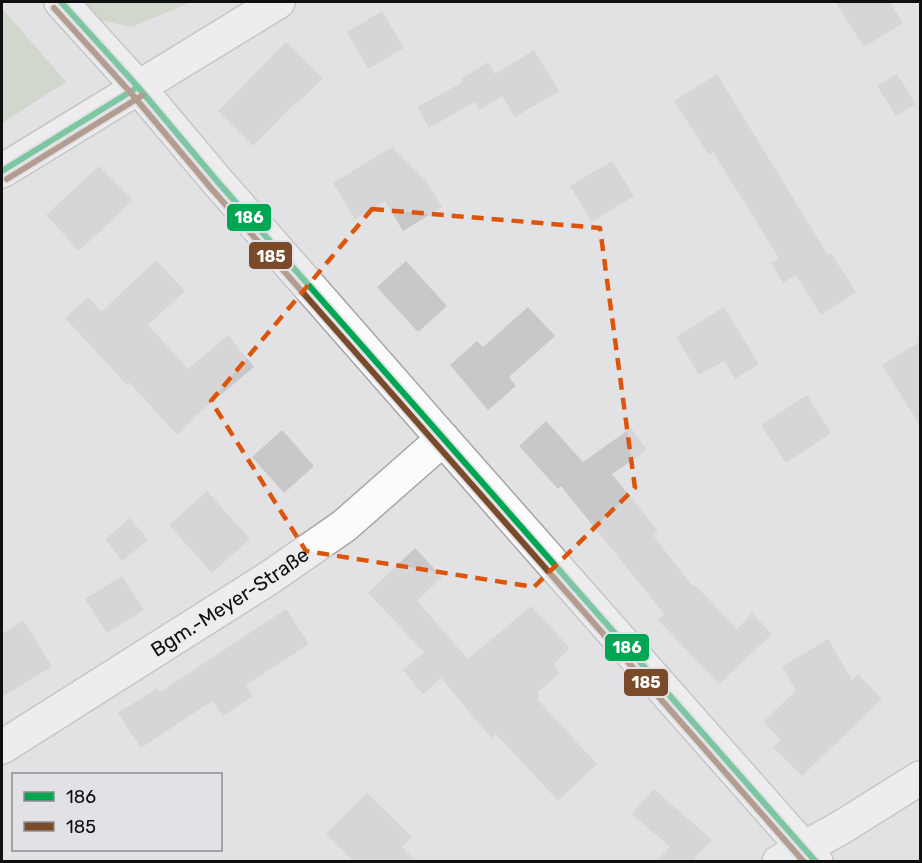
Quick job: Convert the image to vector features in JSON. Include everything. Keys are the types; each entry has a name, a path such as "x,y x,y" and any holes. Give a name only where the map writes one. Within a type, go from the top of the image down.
{"street":[{"path":"61,2 138,87 217,181 443,439 800,857 921,778"},
{"path":"2,171 278,2"},
{"name":"Bgm.-Meyer-Straße","path":"2,747 269,578 344,526 443,439"}],"highlighted area":[{"path":"372,209 600,228 635,488 534,587 306,551 211,401"}],"green space":[{"path":"71,2 191,2 132,27 85,17"},
{"path":"2,8 66,82 2,123"}],"building":[{"path":"835,2 890,2 903,23 864,47"},
{"path":"382,11 404,48 368,69 347,32"},
{"path":"286,42 323,78 253,146 218,111"},
{"path":"534,50 559,91 515,117 502,96 479,110 475,102 429,128 417,107 463,82 461,79 488,62 495,74"},
{"path":"717,74 828,255 831,253 856,292 821,315 796,275 783,283 771,263 779,258 713,152 709,155 674,101"},
{"path":"897,74 916,104 896,116 877,86"},
{"path":"392,147 427,182 442,207 403,231 385,201 355,219 333,183"},
{"path":"612,161 634,196 592,222 570,186"},
{"path":"99,166 133,200 79,251 46,215"},
{"path":"156,260 185,291 148,325 188,369 228,335 254,367 194,417 177,435 129,382 127,385 65,318 88,297 101,312"},
{"path":"406,261 447,306 418,332 377,287"},
{"path":"528,307 555,336 509,377 516,386 488,410 450,365 477,341 483,347"},
{"path":"724,307 759,364 735,379 724,361 699,375 676,337"},
{"path":"921,341 921,427 882,365"},
{"path":"807,395 831,433 786,463 761,425"},
{"path":"546,421 583,462 631,428 647,450 612,474 658,531 653,535 693,587 695,585 737,629 752,613 772,634 719,684 658,620 664,614 561,486 558,489 519,446"},
{"path":"282,430 314,466 284,493 252,457"},
{"path":"207,491 250,539 212,573 169,525"},
{"path":"130,518 148,540 122,561 105,539"},
{"path":"415,548 442,577 417,601 468,659 531,606 570,648 554,664 560,673 537,693 540,696 537,699 597,764 558,801 496,734 491,738 441,678 423,694 403,670 424,652 368,593"},
{"path":"122,576 144,610 107,633 85,599"},
{"path":"286,609 309,644 246,685 253,696 223,716 212,701 141,748 118,713 157,688 160,692"},
{"path":"23,620 52,666 2,697 2,634"},
{"path":"828,639 852,680 858,674 882,699 802,776 773,747 781,740 763,722 796,690 782,667"},
{"path":"654,789 712,840 692,861 656,861 670,847 632,814"},
{"path":"367,793 412,837 402,847 416,861 354,861 326,834"}],"transit line":[{"name":"186","path":"61,2 816,862"},
{"name":"185","path":"54,8 804,862"},
{"name":"186","path":"2,171 138,87"},
{"name":"185","path":"7,179 143,95"}]}
